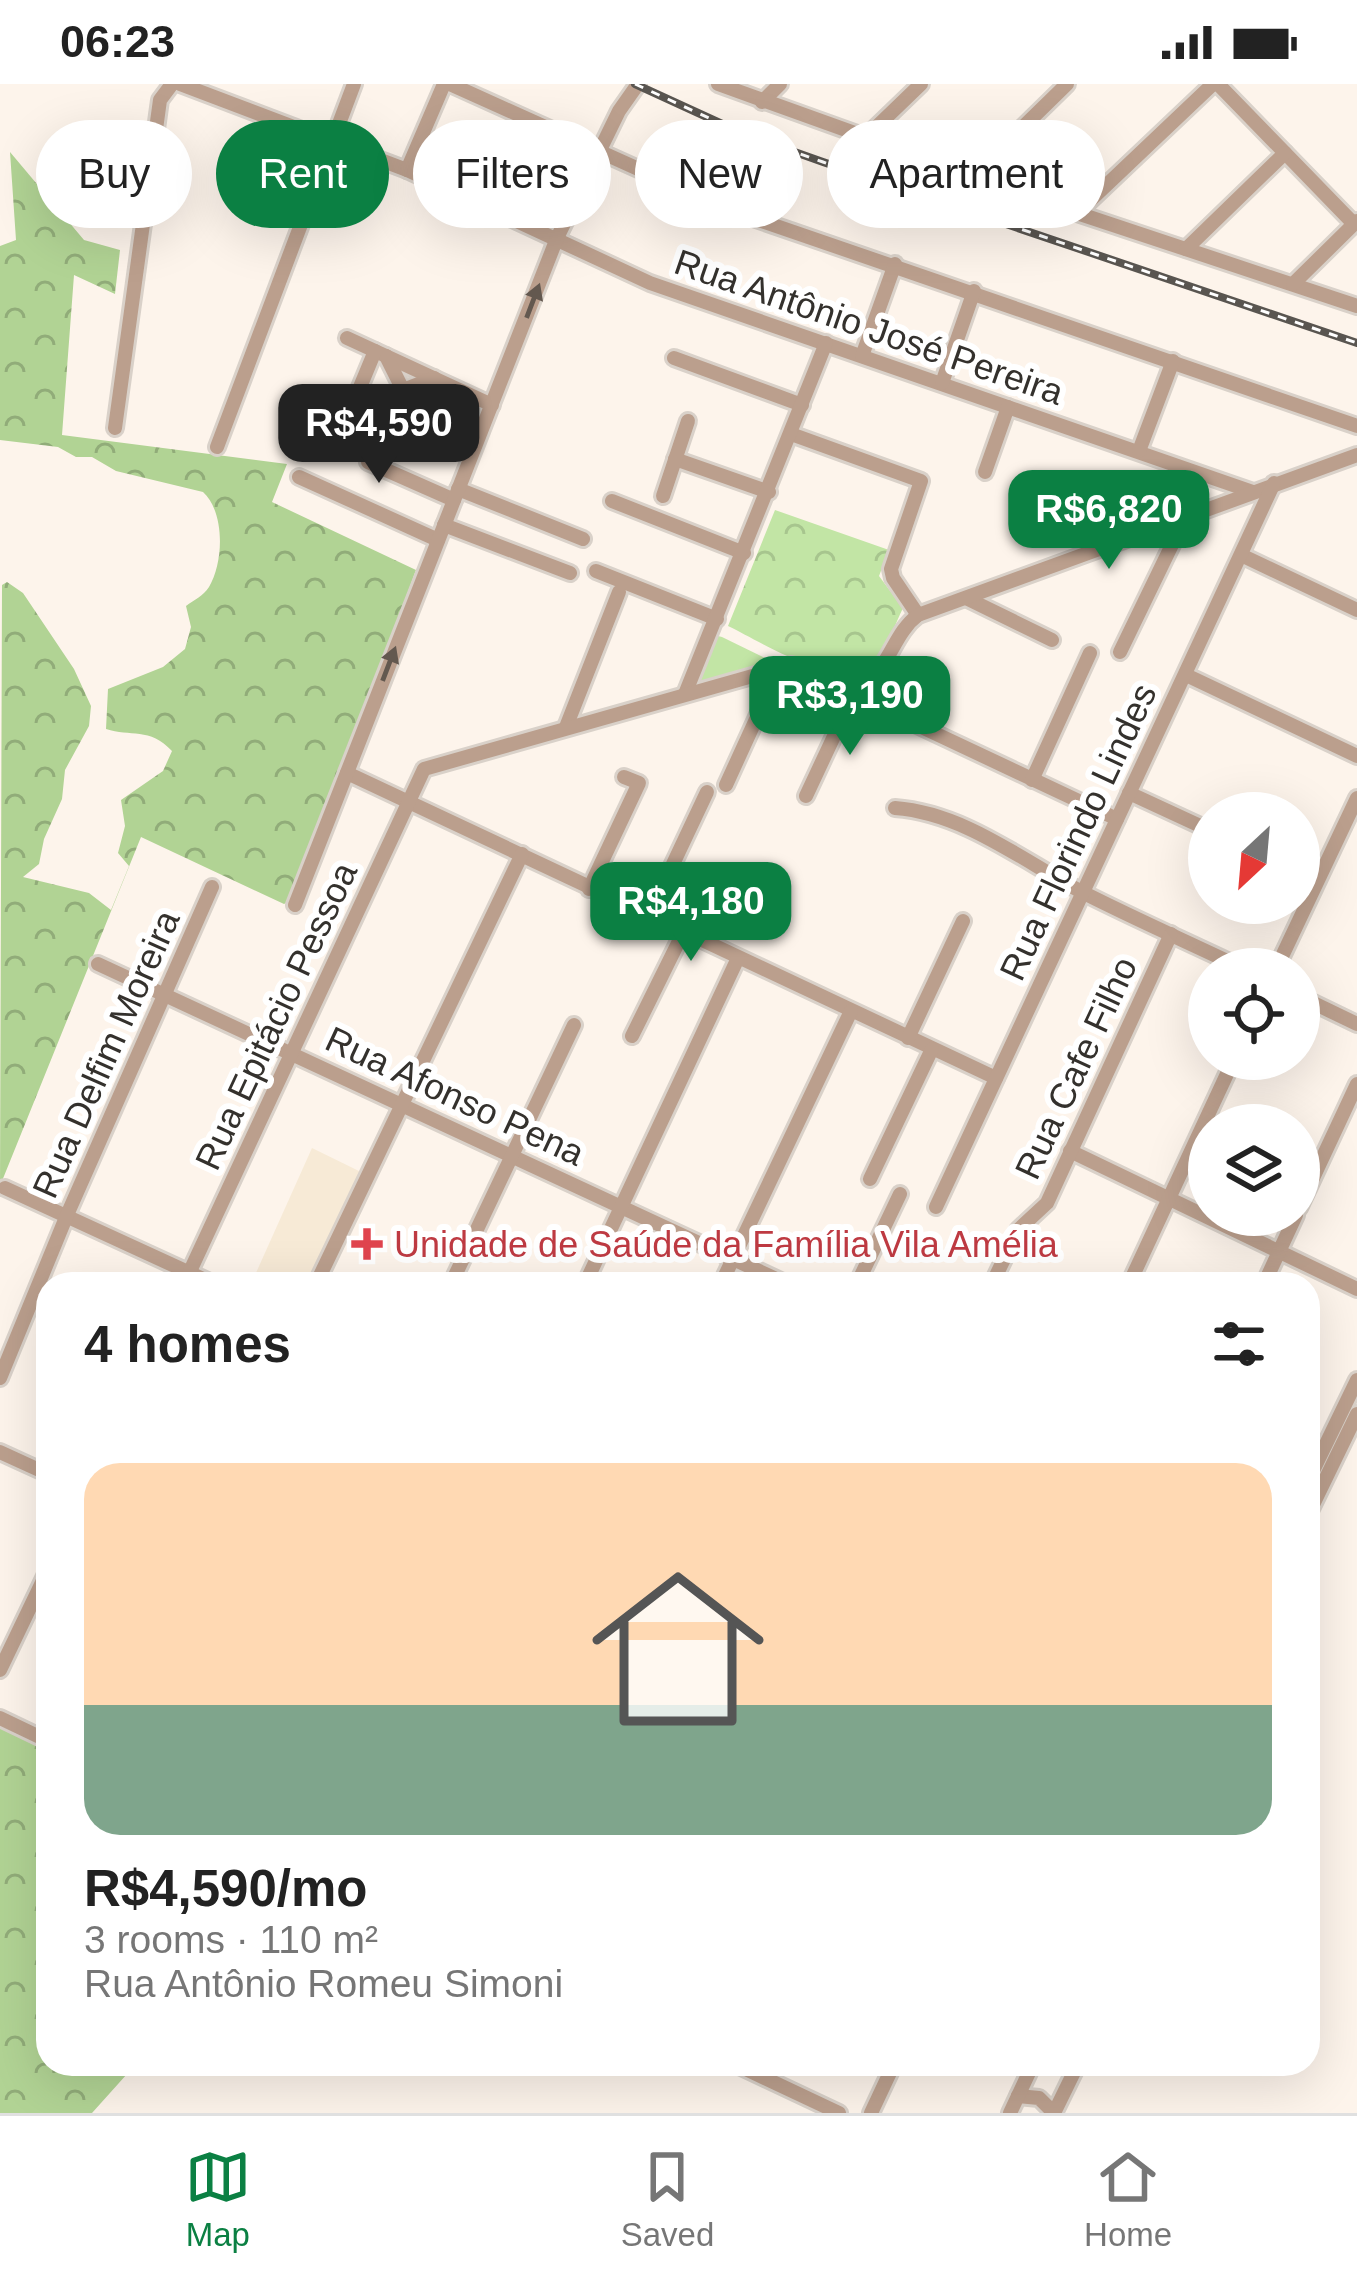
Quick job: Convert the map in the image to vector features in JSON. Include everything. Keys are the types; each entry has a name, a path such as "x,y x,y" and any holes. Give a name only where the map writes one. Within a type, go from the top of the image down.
{"street":[{"name":"Rua Antônio José Pereira","path":"176,84 277,120"},
{"path":"115,428 160,100 176,84"},
{"path":"340,120 354,84"},
{"path":"407,170 447,84 529,120"},
{"path":"611,127 638,84"},
{"path":"718,84 827,124"},
{"path":"762,102 780,84"},
{"path":"884,120 921,84"},
{"path":"1030,120 1067,84"},
{"path":"1105,187 1215,84 1355,222 1293,284"},
{"path":"1186,249 1285,153"},
{"path":"611,156 728,209 1357,425"},
{"name":"Rua Antônio José Pereira","path":"389,163 650,283 1252,492"},
{"path":"1105,222 1357,306"},
{"path":"217,447 300,228"},
{"path":"296,905 562,228"},
{"path":"862,356 895,264"},
{"path":"942,383 974,291"},
{"path":"347,338 492,405"},
{"path":"685,694 826,343"},
{"path":"381,354 404,390 434,378"},
{"path":"353,404 381,354"},
{"path":"674,358 802,405"},
{"path":"1139,452 1173,361"},
{"path":"986,472 1008,407"},
{"path":"663,496 688,421"},
{"path":"791,434 920,482 891,568 892,578 918,615"},
{"path":"866,682 883,666 904,626 918,615 1357,454"},
{"path":"675,459 769,492"},
{"path":"368,462 583,539"},
{"path":"299,477 441,533 570,573"},
{"name":"Rua Florindo Lindes","path":"936,1207 1274,483"},
{"path":"612,501 744,553"},
{"path":"1120,652 1185,518"},
{"path":"1241,555 1357,610"},
{"path":"596,571 717,619"},
{"path":"566,727 619,592"},
{"path":"968,598 1052,640"},
{"path":"1032,780 1090,653"},
{"path":"566,727 785,667 1118,819"},
{"path":"726,785 785,667"},
{"path":"1186,675 1357,756"},
{"path":"806,796 852,695 853,676 866,682 868,689 852,695"},
{"name":"Rua Epitácio Pessoa","path":"189,1272 421,773 441,762 566,727"},
{"path":"346,773 996,1078"},
{"path":"589,889 639,783 624,777"},
{"path":"648,917 707,792"},
{"path":"1130,793 1188,820"},
{"path":"1286,948 1357,798"},
{"path":"896,808 932,813 956,823 1200,948"},
{"path":"322,1272 522,854"},
{"name":"Rua Delfim Moreira","path":"44,1272 212,887"},
{"path":"908,1037 963,921"},
{"path":"632,1036 683,933"},
{"name":"Rua Cafe Filho","path":"998,1272 1018,1230 1047,1203 1171,934"},
{"path":"591,1272 738,958"},
{"name":"Rua Afonso Pena","path":"98,964 761,1272"},
{"path":"1320,1006 1357,1024"},
{"path":"727,1272 851,1011"},
{"path":"457,1272 574,1025"},
{"path":"869,1179 932,1049"},
{"path":"1135,1272 1224,1080"},
{"path":"1320,1163 1357,1084"},
{"path":"1070,1151 1357,1289"},
{"path":"5,1188 175,1272"},
{"path":"863,1272 900,1194"},
{"path":"1269,1272 1286,1236"},
{"name":"Rua Delfim Moreira","path":"0,1378 36,1290"},
{"path":"1320,1456 1357,1380"},
{"path":"1320,1490 1357,1414"},
{"path":"0,1452 36,1468"},
{"path":"0,1670 36,1595"},
{"path":"0,1718 36,1735"},
{"path":"771,2076 839,2113"},
{"path":"871,2113 888,2076"},
{"path":"1010,2113 1027,2076"},
{"path":"1018,2096 1039,2098 1054,2113 1072,2076"}],"shaded area":[{"path":"312,1148 361,1172 315,1272 256,1272"}],"green space":[{"path":"10,152 36,183 36,228 74,228 84,240 120,250 115,294 74,275 62,435 287,464 272,502 416,570 295,898 284,904 141,837 0,1186 2,585 7,582 23,593 74,669 91,706 89,726 65,770 62,799 44,839 39,864 23,877 89,893 111,910 129,866 118,853 125,826 121,800 163,771 172,751 148,736 106,729 108,689 163,667 185,649 191,627 186,606 214,577 220,538 215,512 203,492 116,471 92,457 76,457 58,447 0,440 0,246 16,240"},
{"path":"775,510 889,550 879,576 903,608 880,654 861,669 823,669 728,626"},
{"path":"718,636 773,662 698,683"},
{"path":"0,1718 36,1735 36,2076 125,2076 92,2113 0,2113"}],"railway":[{"path":"635,84 744,134 1357,343"}],"place":[{"name":"Unidade de Saúde da Família Vila Amélia","path":"367,1244"}]}
